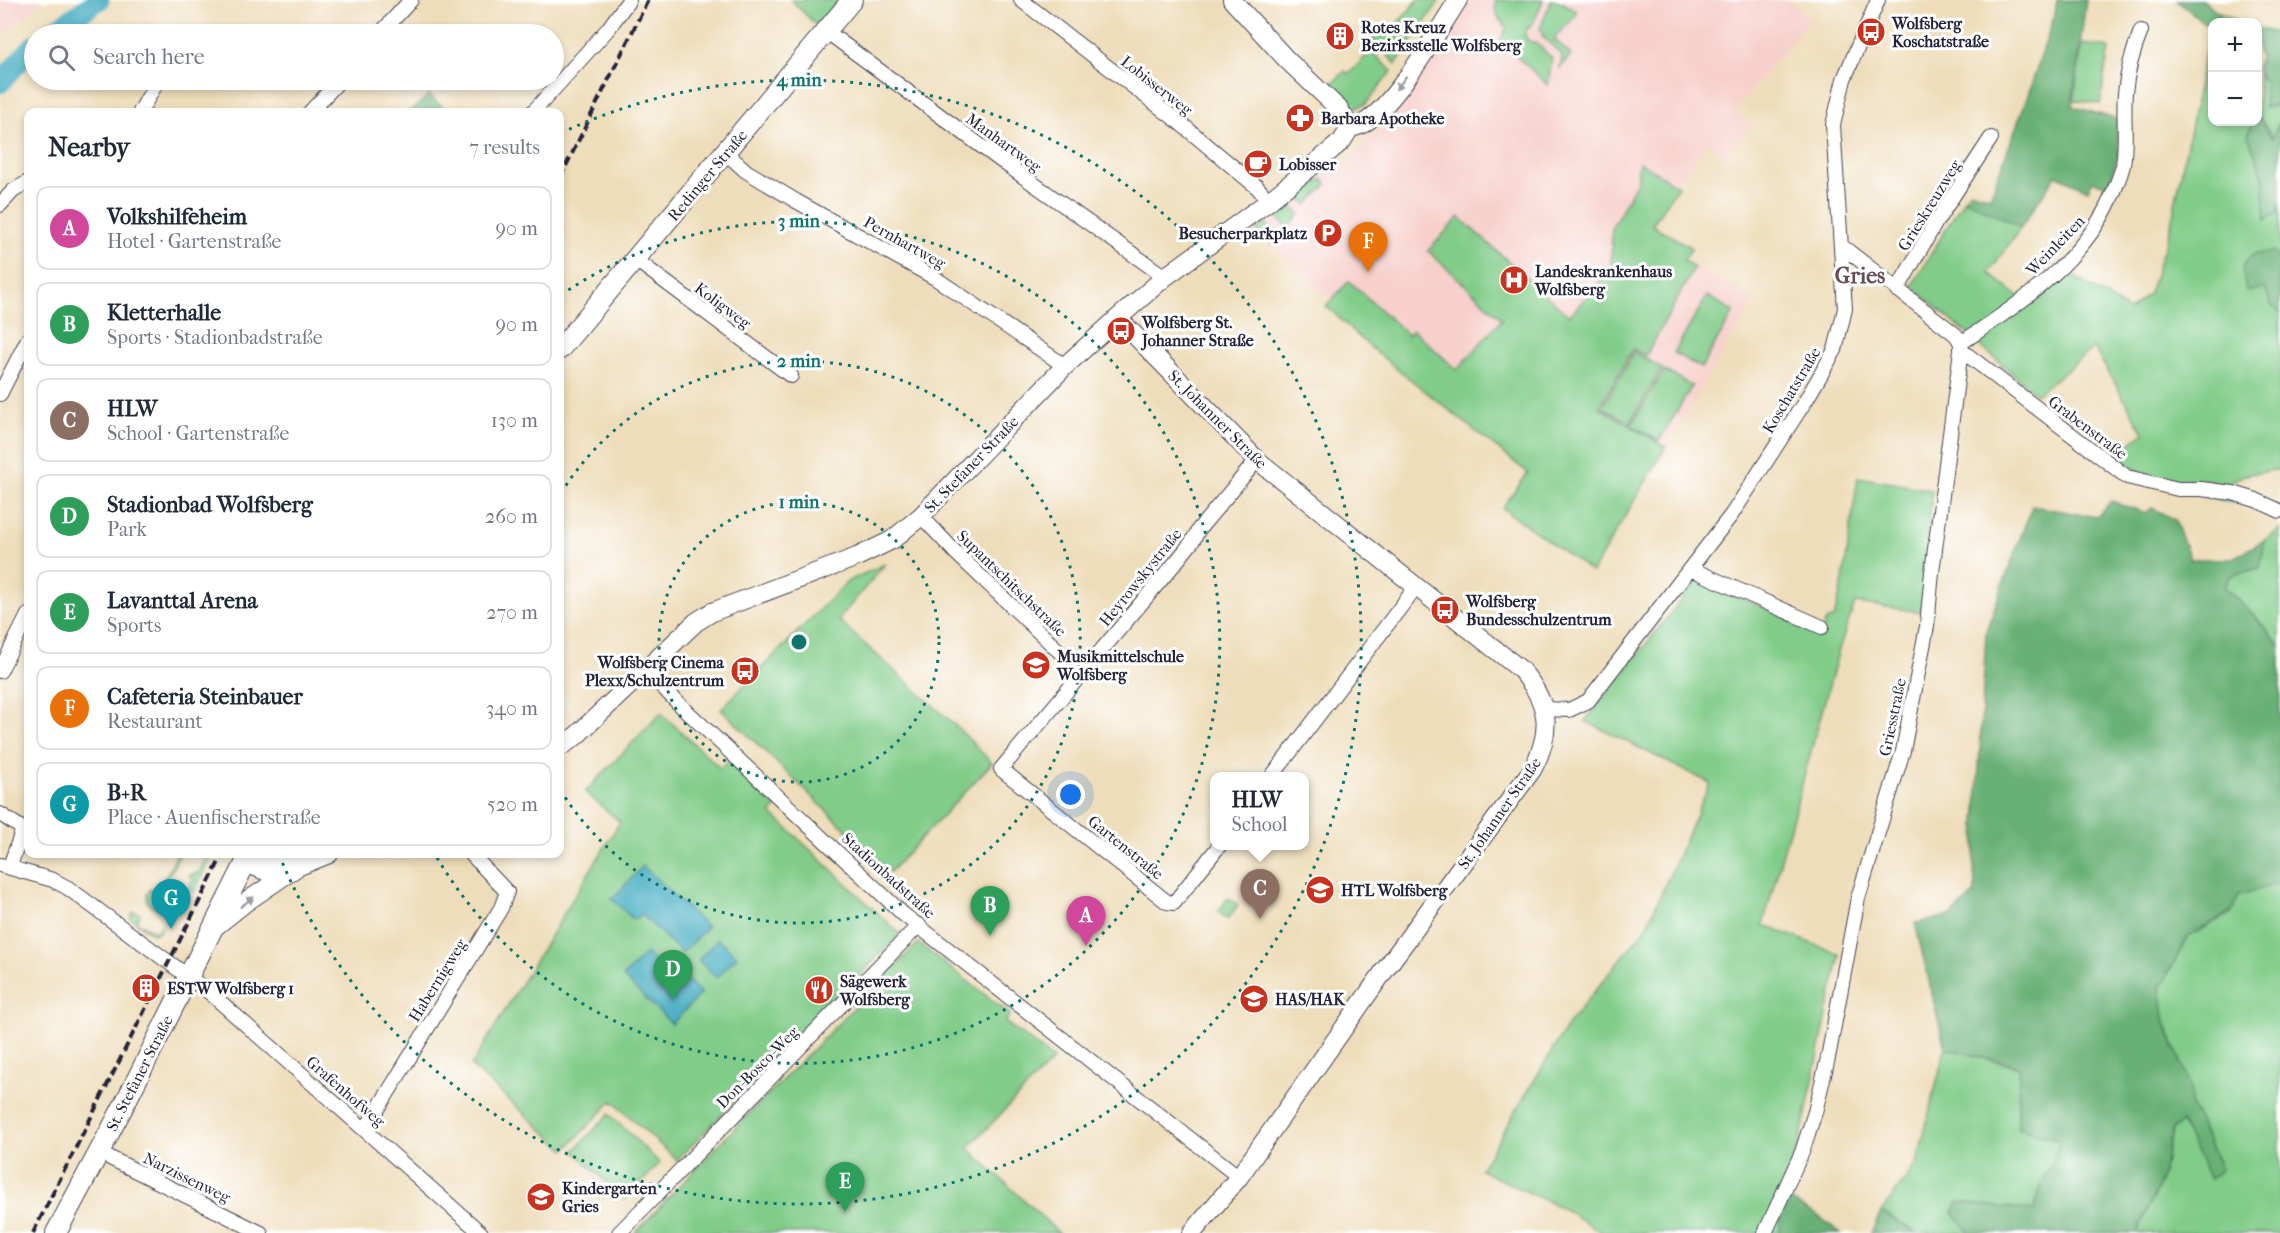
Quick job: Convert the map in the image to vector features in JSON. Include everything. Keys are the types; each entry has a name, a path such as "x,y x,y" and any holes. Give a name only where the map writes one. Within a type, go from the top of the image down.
{"main road":[{"name":"Redinger Straße","path":"564,344 852,0"},
{"path":"210,931 251,858"},
{"name":"St. Stefaner Straße","path":"56,1233 123,1107 210,931"}],"street":[{"path":"390,24 411,0"},
{"path":"564,78 608,29 629,0"},
{"name":"Lobisserweg","path":"1021,0 1179,122 1257,187 1269,201"},
{"path":"1232,0 1287,60 1339,109 1350,128"},
{"name":"St. Stefaner Straße","path":"564,744 576,736 696,622 712,612 873,550 892,540 921,516 1065,366 1118,318 1166,277 1269,201 1342,141 1350,128 1364,124 1382,107 1428,47 1458,0"},
{"name":"Koschatstraße","path":"1545,709 1569,710 1588,701 1738,505 1806,400 1835,350 1845,309 1843,247 1833,125 1844,79 1878,0"},
{"name":"Manhartweg","path":"826,31 1000,160 1166,277"},
{"name":"Weinleiten","path":"1961,346 2043,283 2089,236 2106,211 2122,168 2127,139 2125,93 2132,54 2141,31"},
{"path":"142,108 152,90"},
{"path":"314,108 331,90"},
{"path":"537,108 553,90"},
{"name":"Grieskreuzweg","path":"1897,290 1936,222 1991,138"},
{"name":"Pernhartweg","path":"726,153 746,171 796,201 935,278 1065,366"},
{"path":"0,205 14,190 24,184"},
{"path":"1843,247 1956,335 1961,346"},
{"name":"Koligweg","path":"636,260 791,376"},
{"name":"St. Johanner Straße","path":"1118,318 1257,460 1521,670 1539,694 1545,709 1546,738 1532,770 1384,971 1239,1177 1192,1233"},
{"name":"Grabenstraße","path":"1961,346 2127,477 2178,489 2234,493 2280,511"},
{"name":"Griesstraße","path":"1765,1233 1802,1152 1815,1112 1828,1058 1858,898 1903,751 1927,626 1961,346"},
{"path":"0,394 24,347"},
{"name":"Heyrowskystraße","path":"1001,769 1181,555 1257,460"},
{"name":"Supantschitschstraße","path":"921,516 957,554 1082,673"},
{"path":"1691,569 1822,627"},
{"path":"1276,772 1416,587"},
{"path":"0,671 24,623"},
{"name":"Stadionbadstraße","path":"646,670 677,702 903,914 1239,1177"},
{"name":"Gartenstraße","path":"1001,769 1167,902 1174,903 1216,850"},
{"path":"0,814 24,821"},
{"path":"5,866 24,826"},
{"path":"253,858 270,873 285,875"},
{"name":"St. Stefaner Straße","path":"210,931 285,875 317,858"},
{"name":"Habernigweg","path":"366,1130 504,900 507,892 475,858"},
{"name":"Grafenhofweg","path":"5,866 53,880 68,888 188,975 366,1130 473,1230"},
{"name":"Don-Bosco-Weg","path":"619,1233 919,925"},
{"name":"Narzissenweg","path":"98,1152 256,1232"}],"shaded area":[{"path":"0,0 43,0 0,39"},
{"name":"Landeskrankenhaus Wolfsberg","path":"1472,0 1787,0 1810,19 1735,110 1751,126 1725,156 1707,142 1652,224 1692,248 1685,260 1754,300 1592,572 1502,508 1528,473 1371,348 1326,306 1331,301 1253,230 1357,152 1411,90"}],"green space":[{"path":"791,0 833,0 837,3 816,25"},
{"path":"1418,0 1440,0 1396,64 1366,32 1373,25 1381,29 1388,23 1395,26"},
{"path":"1496,0 1543,0 1533,24 1526,30 1525,37 1530,42 1535,42 1552,58 1548,85 1500,41 1507,27 1497,15"},
{"path":"1551,0 1557,0 1576,10 1576,15 1554,39 1571,55 1560,68 1562,55 1542,36 1540,29"},
{"path":"2057,0 2086,0 2072,106 2116,119 2119,151 2109,186 2093,181 2088,190 2056,175 2021,227 1964,199 1970,191 1990,197 2027,98 2054,17"},
{"path":"2177,0 2202,0 2220,13 2217,18 2208,18 2208,26"},
{"path":"2220,13 2232,18 2216,18"},
{"path":"2262,29 2280,34 2280,105 2265,108 2265,86 2262,79"},
{"path":"2208,38 2208,126 2251,126 2248,135 2263,177 2266,220 2278,212 2280,198 2280,469 2245,475 2223,485 2200,478 2172,482 2135,469 2113,455 2144,433 2094,348 2036,394 1912,286 1964,199 2021,227 1989,273 2030,306 2070,274 2129,311 2149,293 2170,230"},
{"path":"2082,44 2109,48 2100,104 2074,100"},
{"path":"1371,51 1392,71 1365,105 1353,108 1328,87 1345,71 1349,74"},
{"path":"2262,79 2265,107 2280,105 2280,121 2273,138 2262,121"},
{"path":"429,95 444,108 414,108"},
{"path":"2262,121 2272,138 2280,121 2280,198 2278,212 2266,220 2263,177 2248,135 2251,126 2262,126"},
{"path":"1639,162 1678,186 1652,225 1692,248 1684,260 1694,268 1646,356 1633,349 1599,407 1666,447 1592,572 1502,508 1528,473 1371,348 1326,306 1349,281 1408,335 1413,330 1457,370 1502,319 1428,251 1459,217 1569,316 1611,270 1612,227 1637,182"},
{"path":"1322,179 1327,184 1307,205 1298,197"},
{"path":"1288,204 1300,214 1288,227 1274,215"},
{"path":"1264,222 1279,237 1272,244 1255,229"},
{"path":"2273,251 2280,259 2280,313 2272,306 2265,289 2246,291 2242,267 2252,255"},
{"path":"1707,296 1734,312 1701,368 1674,353"},
{"path":"1634,352 1662,368 1630,423 1602,407"},
{"path":"1664,370 1692,386 1659,441 1631,425"},
{"path":"1858,477 1932,490 1921,612 1855,603 1840,646 1763,925 1840,954 1799,1146 1780,1195 1780,1233 1603,1233 1562,1208 1480,1170 1569,1023 1646,928 1710,783 1585,721 1697,580 1821,631 1826,621 1834,618 1843,581"},
{"path":"2111,501 2146,513 2152,508 2175,520 2190,559 2231,559 2265,540 2260,568 2230,576 2224,587 2253,614 2280,646 2280,883 2239,895 2231,912 2188,937 2160,988 2165,1023 2190,1085 2191,1104 2221,1169 2210,1179 2181,1122 2171,1131 2163,1175 2137,1233 1970,1233 1953,1212 1958,1202 2034,1211 2041,1186 2061,1141 2018,1128 2019,1066 1945,1048 1915,923 1951,916 1975,893 1974,863 1986,631 2032,506 2097,517"},
{"path":"2280,529 2280,646 2253,614 2224,587 2229,576 2260,568 2265,540"},
{"path":"885,564 838,620 956,726 992,763 890,872 721,709 848,581"},
{"path":"661,713 720,768 729,760 777,806 771,813 900,934 677,1160 612,1101 565,1150 471,1066 620,822 585,792"},
{"path":"175,858 178,858 162,890 166,903 159,908 151,907 147,901 147,894 151,888 156,895"},
{"path":"206,858 211,858 194,892 188,889 193,879 189,876 199,872"},
{"path":"2280,883 2280,1233 2137,1233 2163,1175 2171,1131 2181,1122 2210,1178 2221,1169 2191,1104 2190,1085 2165,1023 2160,988 2188,937 2231,913 2239,895"},
{"path":"1228,898 1238,905 1228,919 1218,912"},
{"path":"133,912 140,914 136,922 156,932 162,925 158,933 152,934 130,918"},
{"path":"918,943 1010,1014 1005,1022 1054,1059 968,1148 1059,1233 635,1233 727,1136"},
{"path":"1945,1048 2019,1067 2018,1128 2062,1141 2041,1186 2034,1211 2009,1207 1953,1212 1970,1233 1918,1233 1881,1212 1917,1163"},
{"path":"609,1114 660,1163 625,1200 574,1151"},
{"path":"1780,1195 1815,1214 1841,1233 1780,1233"},
{"path":"1881,1212 1916,1232 1918,1233 1871,1233"}],"water":[{"path":"643,866 707,927 682,953 641,914 634,920 612,899"},
{"path":"718,939 737,956 717,978 698,960"},
{"path":"646,953 677,982 683,976 701,993 672,1024 623,977"}],"waterway":[{"path":"64,24 99,0"},
{"path":"0,83 24,56"},
{"path":"2213,497 2244,503"}],"railway":[{"path":"564,170 648,0"},
{"path":"33,1233 221,858"}],"place":[{"name":"Wolfsberg Koschatstraße","path":"1871,32"},
{"name":"Rotes Kreuz Bezirksstelle Wolfsberg","path":"1340,36"},
{"name":"Barbara Apotheke","path":"1300,118"},
{"name":"Lobisser","path":"1258,164"},
{"name":"Besucherparkplatz","path":"1328,233"},
{"name":"Cafeteria Steinbauer","path":"1368,272"},
{"name":"Landeskrankenhaus Wolfsberg","path":"1514,280"},
{"name":"Wolfsberg St. Johanner Straße","path":"1121,331"},
{"name":"Wolfsberg Bundesschulzentrum","path":"1445,610"},
{"name":"Musikmittelschule Wolfsberg","path":"1036,665"},
{"name":"Wolfsberg Cinema Plexx/Schulzentrum","path":"745,671"},
{"name":"HTL Wolfsberg","path":"1320,890"},
{"name":"HLW","path":"1260,919"},
{"name":"B+R","path":"171,929"},
{"name":"Kletterhalle","path":"990,936"},
{"name":"Volkshilfeheim","path":"1086,946"},
{"name":"ESTW Wolfsberg 1","path":"146,988"},
{"name":"Sägewerk Wolfsberg","path":"819,990"},
{"name":"HAS/HAK","path":"1254,999"},
{"name":"Stadionbad Wolfsberg","path":"673,1000"},
{"name":"Kindergarten Gries","path":"541,1197"},
{"name":"Lavanttal Arena","path":"845,1212"}],"district":[{"name":"Gries","path":"1860,275"}]}
